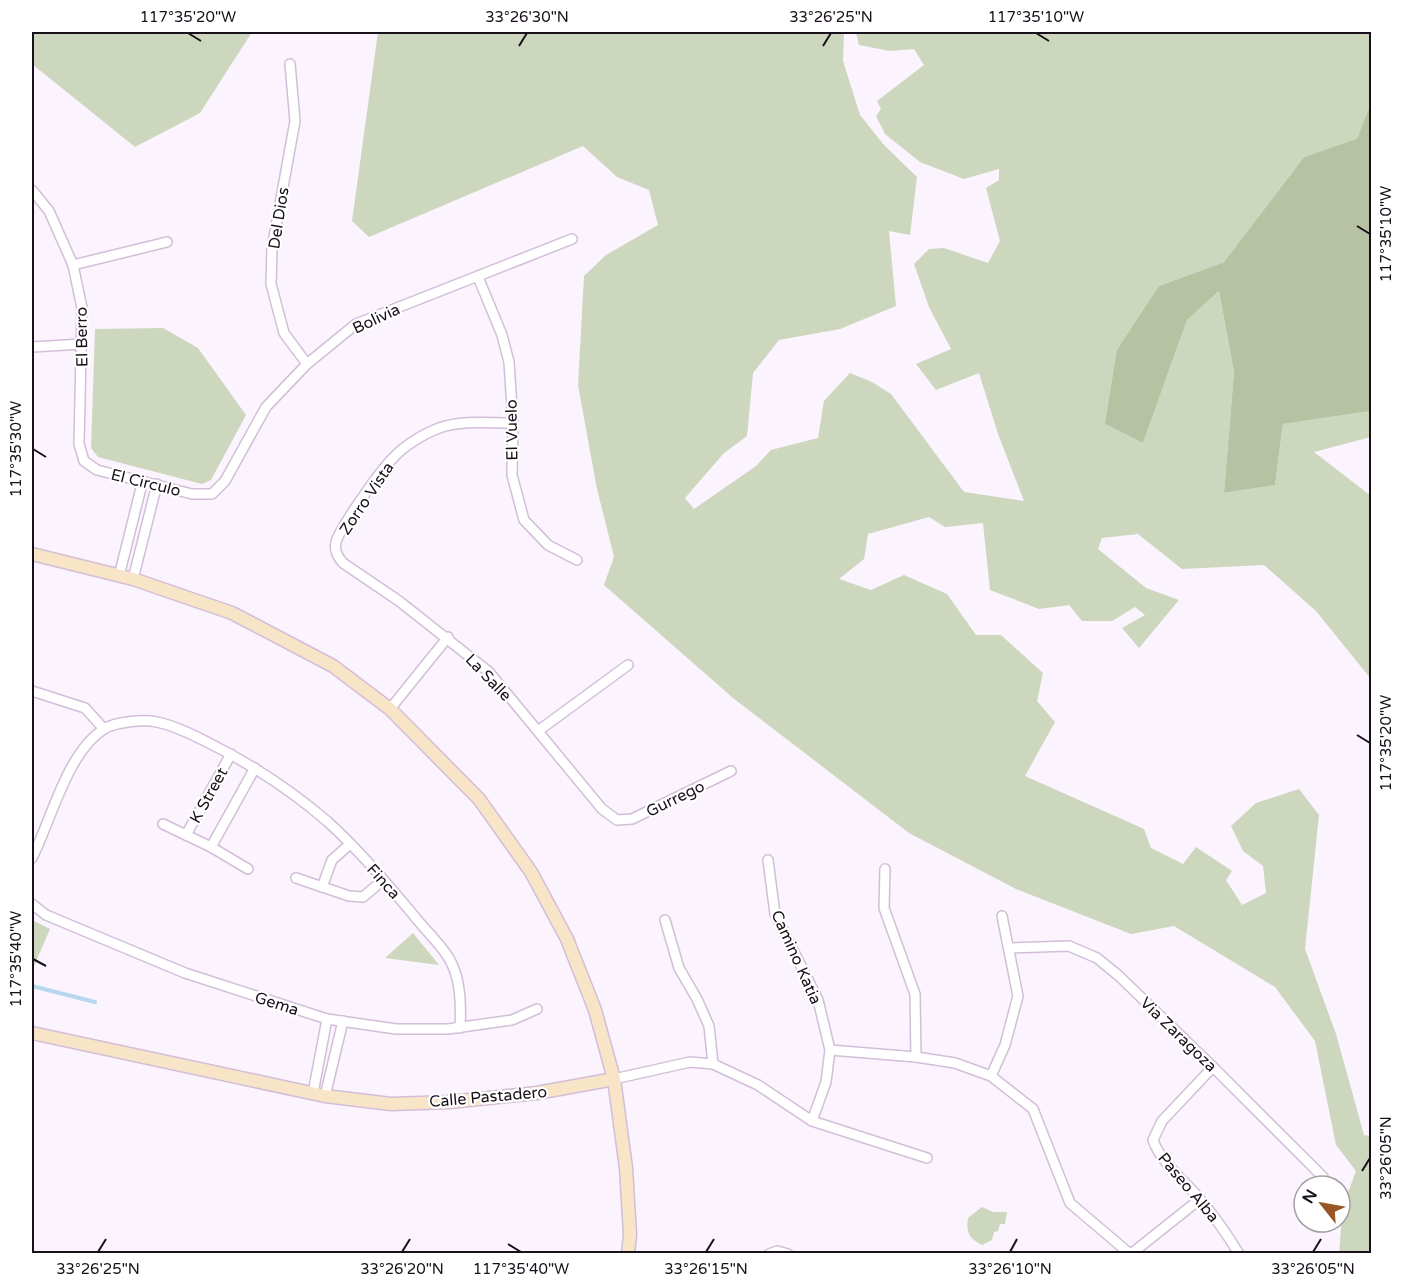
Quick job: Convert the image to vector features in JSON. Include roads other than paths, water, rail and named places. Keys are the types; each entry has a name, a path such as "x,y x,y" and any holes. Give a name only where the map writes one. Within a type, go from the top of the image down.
{"street":[{"name":"Del Dios","path":"290,63 295,121 273,248 271,284 284,333 307,364"},
{"name":"El Berro","path":"32,190 49,211 73,265 82,308 79,444 84,461"},
{"name":"Bolivia","path":"212,494 225,481 266,407 307,364 356,324 572,239"},
{"path":"73,265 167,242"},
{"name":"El Vuelo","path":"478,277 502,335 509,362 513,423 512,475 524,520 548,544 577,560"},
{"path":"32,346 82,344"},
{"name":"Zorro Vista","path":"339,558 336,542 341,532 393,457 417,439 440,428 458,424 513,423"},
{"name":"El Circulo","path":"84,461 97,470 192,494 212,494"},
{"path":"119,576 143,480"},
{"path":"133,579 157,484"},
{"path":"32,554 133,579 232,613 333,666 390,709 479,799 531,872 567,939 595,1010 614,1079 626,1168 630,1235 628,1254"},
{"name":"La Salle","path":"339,558 448,637 489,672 602,808 617,820"},
{"path":"390,709 448,637"},
{"path":"538,731 628,665"},
{"path":"32,691 85,708 104,729 85,747 70,771 32,858"},
{"name":"Finca","path":"104,729 120,723 154,721 180,729 255,768 327,822 351,844 450,960 459,984 460,1028"},
{"name":"K Street","path":"186,835 231,754"},
{"path":"211,847 255,768"},
{"name":"Gurrego","path":"617,820 632,819 731,771"},
{"path":"163,824 211,847 248,869"},
{"path":"322,886 332,860 351,844"},
{"name":"Camino Katia","path":"768,860 775,914 818,1000 830,1050 826,1082 812,1121"},
{"path":"885,869 884,908 915,994 916,1057"},
{"path":"296,878 349,896 363,897 383,880"},
{"name":"Gema","path":"32,904 46,915 185,973 327,1019 396,1029 460,1028 512,1020 537,1010"},
{"path":"991,1076 1005,1045 1018,996 1002,916"},
{"path":"665,920 679,968 709,1026 713,1064"},
{"name":"Via Zaragoza","path":"1009,948 1069,946 1097,958 1119,976 1213,1067 1320,1174"},
{"path":"313,1093 327,1019"},
{"path":"326,1096 343,1021"},
{"name":"Calle Pastadero","path":"32,1033 326,1096 391,1104 450,1102 537,1093 690,1062 713,1064 758,1084 812,1121 927,1158"},
{"path":"830,1050 916,1057 955,1063 991,1076 1033,1109 1070,1203 1131,1254 1200,1199"},
{"name":"Paseo Alba","path":"1213,1067 1162,1121 1153,1140 1158,1152 1200,1199 1239,1254"},
{"path":"769,1254 777,1251 788,1254"}],"waterway":[{"path":"32,986 95,1002"}]}
